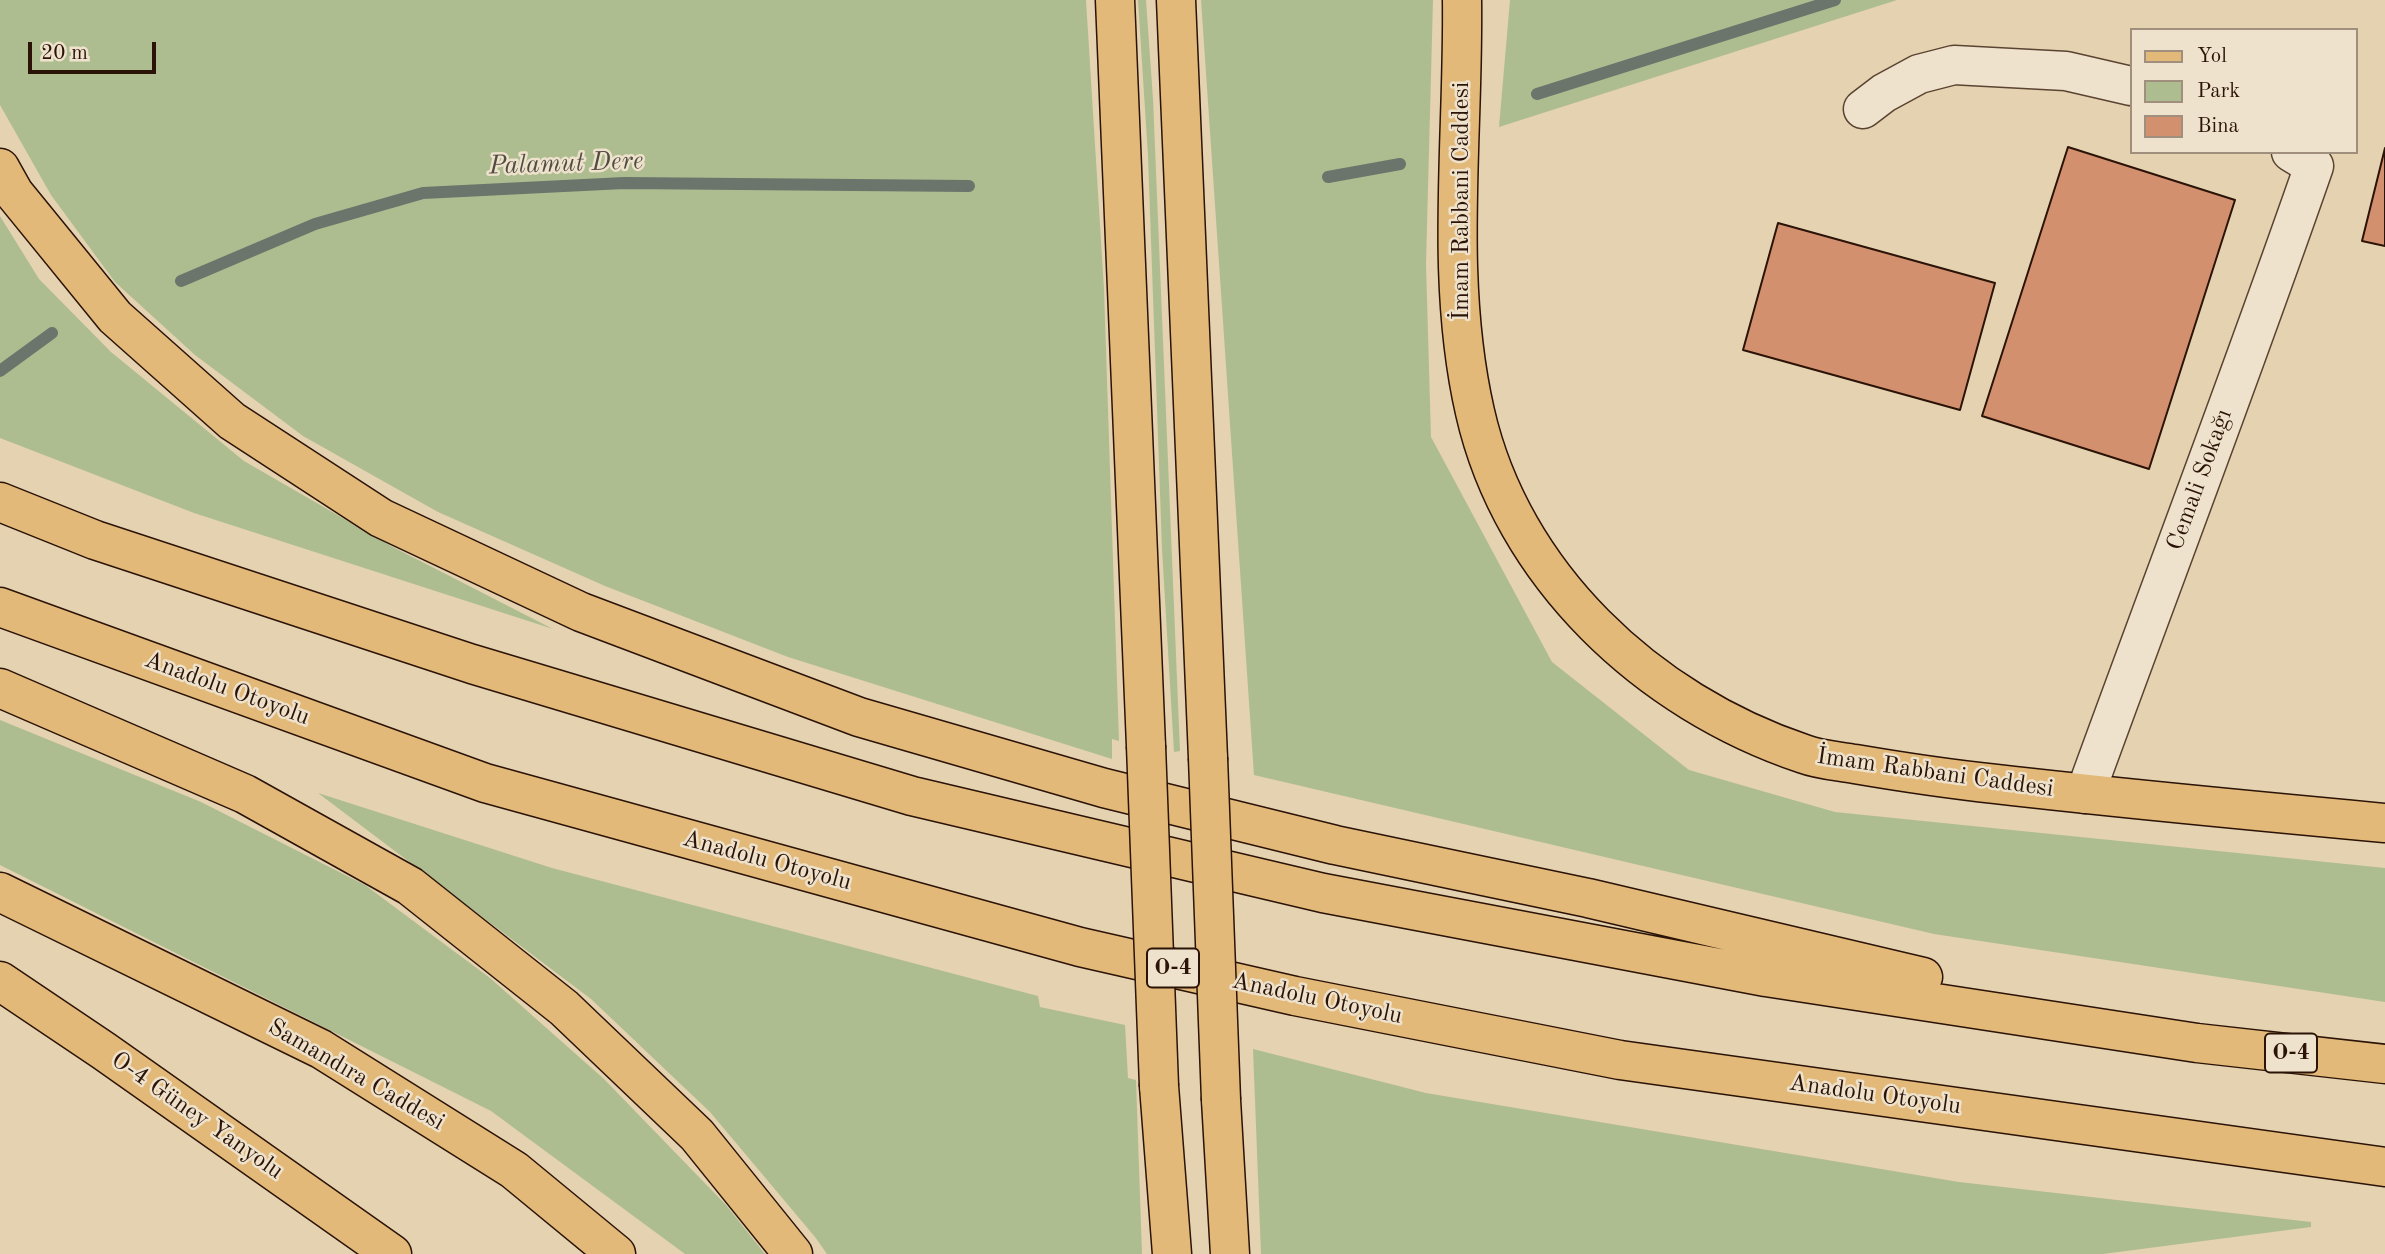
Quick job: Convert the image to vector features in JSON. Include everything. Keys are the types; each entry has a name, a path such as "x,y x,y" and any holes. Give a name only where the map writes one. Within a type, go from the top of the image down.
{"main road":[{"path":"1115,0 1160,1086 1172,1254"},
{"path":"1176,0 1221,1100 1230,1254"},
{"name":"İmam Rabbani Caddesi","path":"1462,0 1458,251 1463,339 1475,413 1491,462 1521,532 1568,596 1615,646 1676,694 1742,728 1806,755 1915,775 2385,823"},
{"path":"0,168 14,193 114,317 232,421 381,518 580,612 859,717 1104,788 1335,845 1588,898 2197,1043"},
{"name":"O-4","path":"0,502 95,540 472,664 912,796 1323,893 1766,976 2197,1043 2385,1064"},
{"name":"Anadolu Otoyolu","path":"0,607 485,783 1080,947 1295,996 1619,1060 2385,1167"},
{"path":"0,688 245,794 410,886 564,1008 696,1135 793,1254"},
{"name":"Samandıra Caddesi","path":"0,892 321,1049 514,1170 616,1254"},
{"name":"O-4 Güney Yanyolu","path":"0,981 392,1254"}],"lane":[{"path":"1863,109 1884,93 1919,74 1954,65 2066,71 2130,86"},
{"name":"Cemali Sokağı","path":"2085,794 2262,316 2303,159"}],"green space":[{"path":"0,0 1086,0 1104,289 1119,741 1112,739 1112,759 788,657 605,586 438,512 303,436 195,355 115,282 51,195 0,105"},
{"path":"1138,0 1146,0 1153,99 1180,751 1174,752 1162,549 1148,156"},
{"path":"1201,0 1433,0 1426,264 1431,437 1552,662 1689,770 1835,812 2385,868 2385,1002 1934,934 1254,775"},
{"path":"1510,0 1897,0 1499,127"},
{"path":"0,216 39,279 111,352 244,461 393,547 553,629 194,513 0,438"},
{"path":"0,720 201,802 365,885 490,978 604,1079 726,1205 765,1254 685,1254 491,1111 0,865"},
{"path":"318,793 552,868 1038,996 1040,1007 1125,1025 1128,1078 1136,1080 1142,1254 827,1254 710,1112 591,999"},
{"path":"1253,1049 1426,1093 1959,1182 2311,1222 2311,1227 2103,1254 1261,1254"}],"building":[{"path":"2068,147 2235,200 2149,469 1982,416"},
{"path":"2385,148 2385,246 2362,241"},
{"path":"1778,223 1995,283 1960,410 1743,350"}],"waterway":[{"name":"Palamut Dere","path":"1537,94 1835,0"},
{"name":"Palamut Dere","path":"1328,177 1400,164"},
{"name":"Palamut Dere","path":"181,281 315,224 423,193 624,183 969,186"},
{"name":"Palamut Dere","path":"0,371 52,333"}]}
